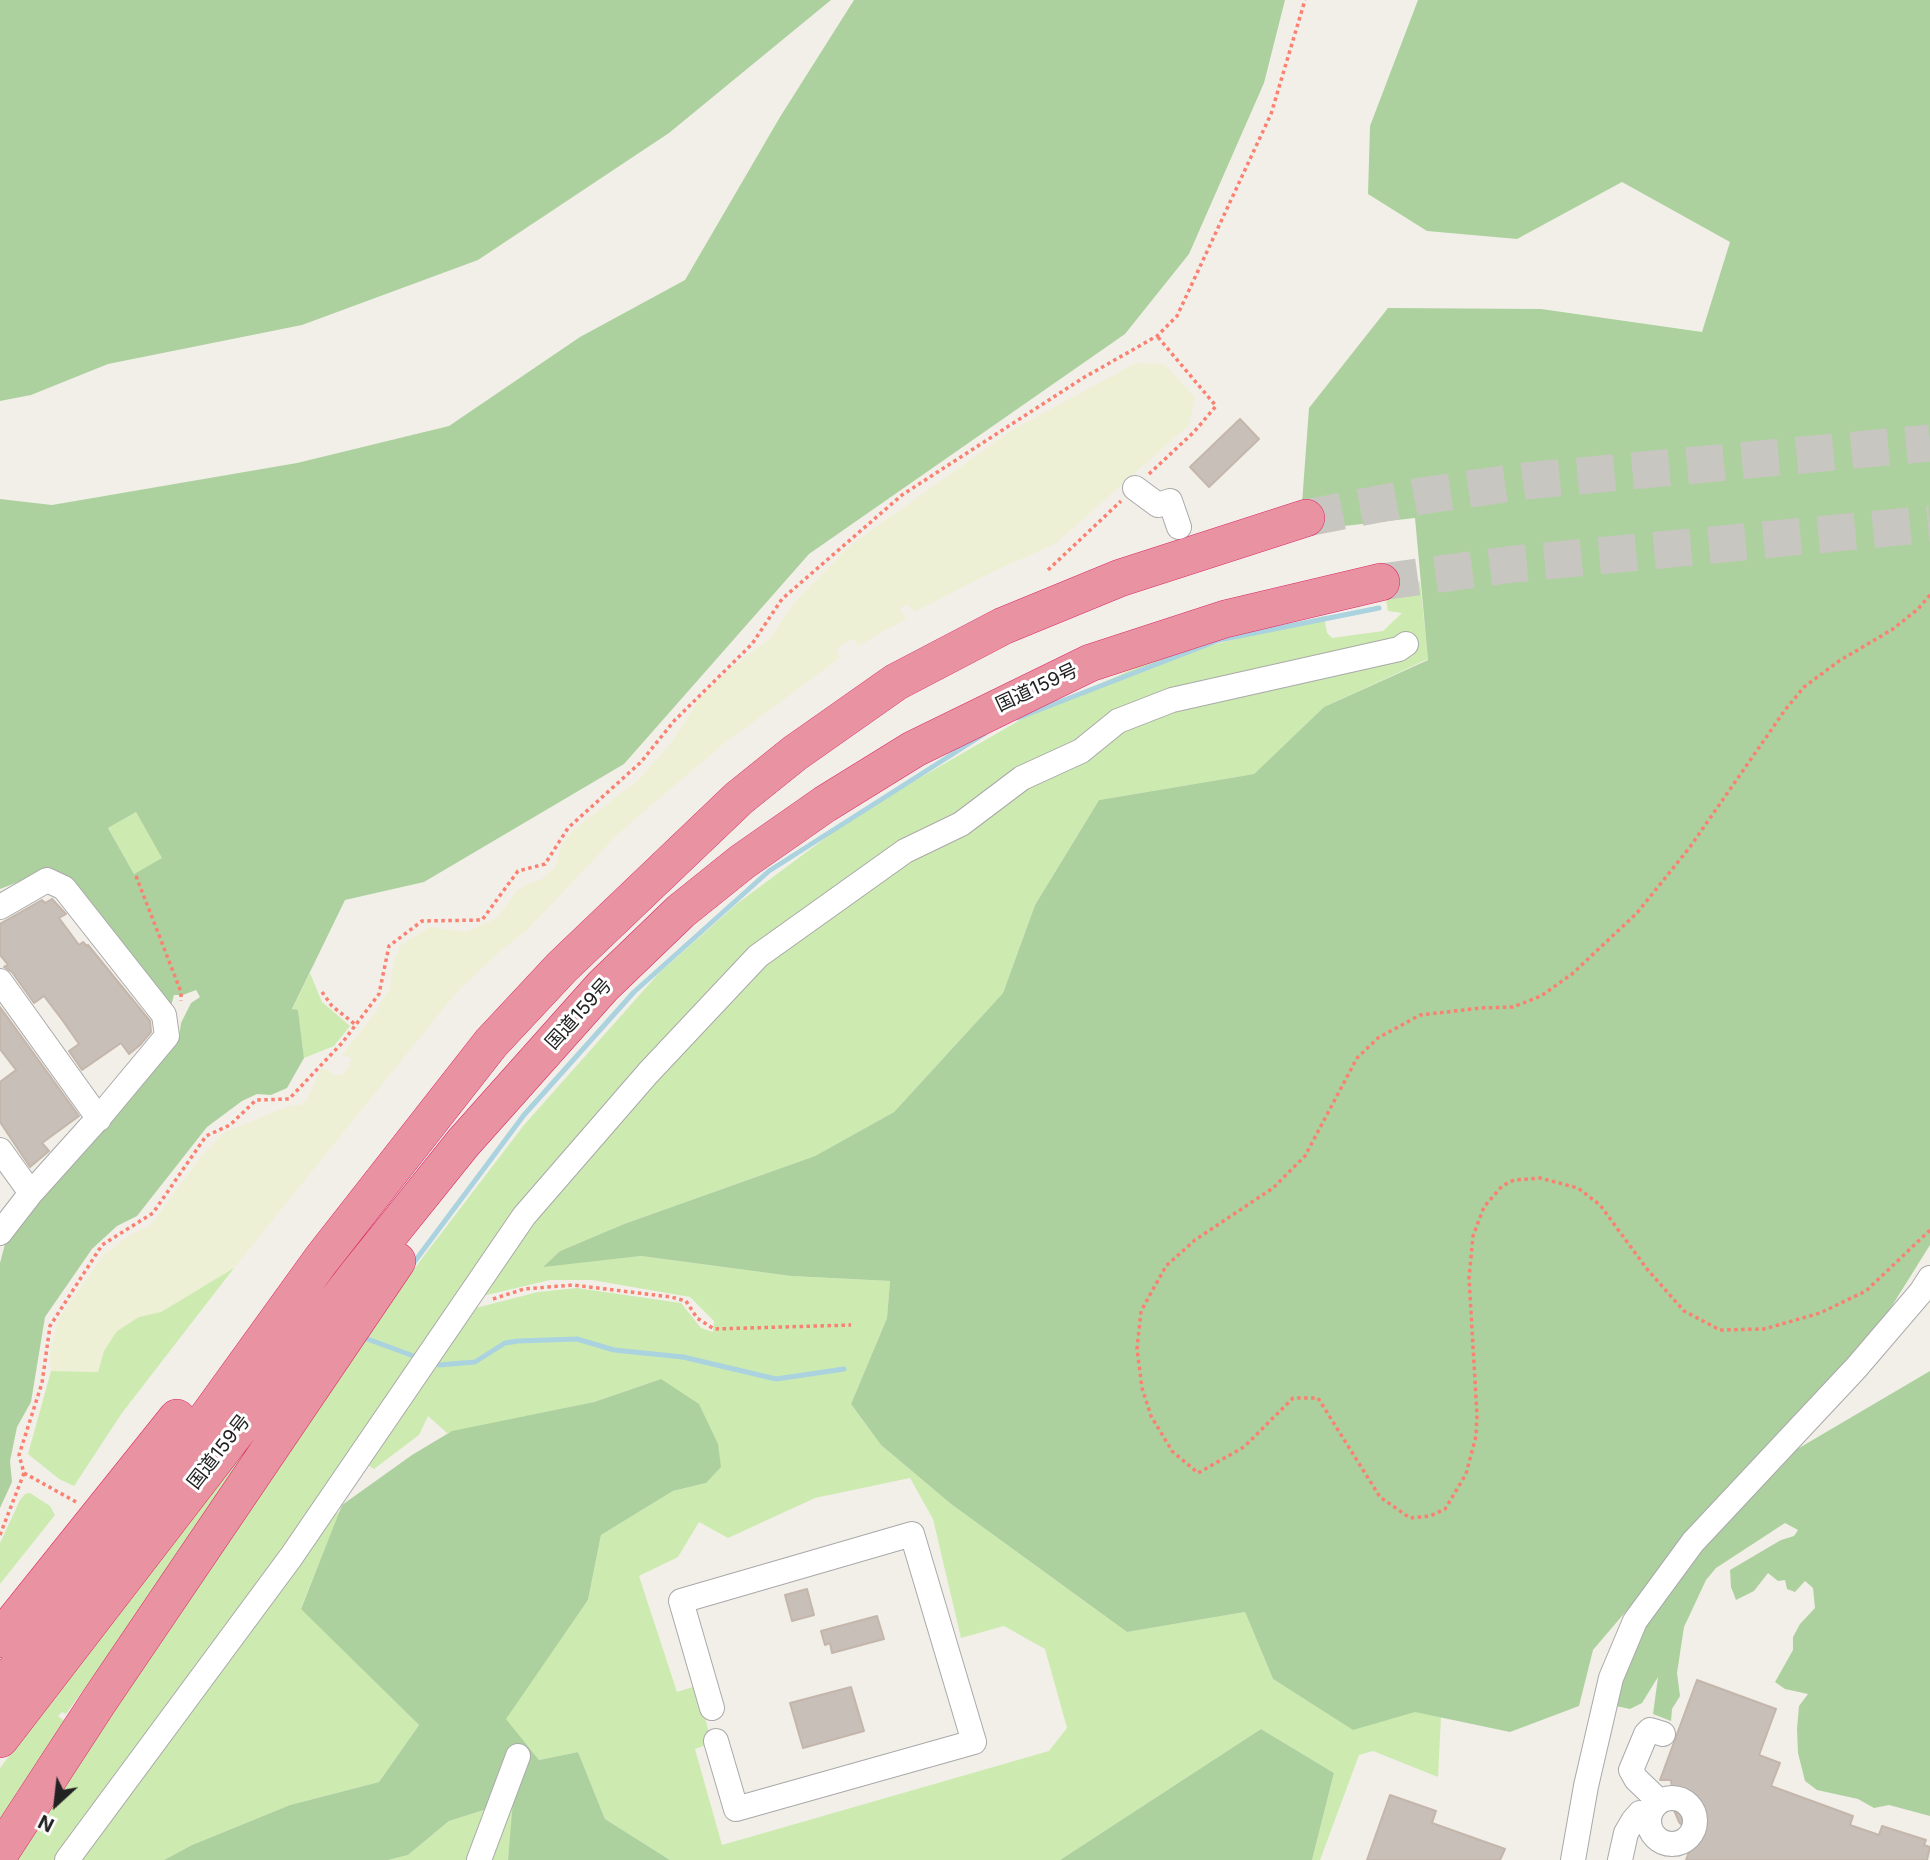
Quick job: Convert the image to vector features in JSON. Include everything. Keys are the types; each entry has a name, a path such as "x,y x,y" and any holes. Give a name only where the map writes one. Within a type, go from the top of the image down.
{"highway":[{"name":"国道159号","path":"0,1691 186,1447 329,1249 491,1043 562,967 739,798 796,753 896,682 1003,626 1120,578 1306,518"},
{"name":"国道159号","path":"0,1739 357,1275 463,1143 603,986 681,911 742,862 825,804 914,749 1090,663 1225,619 1381,582"},
{"path":"0,1853 374,1293 494,1127 603,986"},
{"path":"0,1639 313,1249 441,1105"}],"street":[{"path":"1135,488 1158,505 1170,501 1179,527"},
{"path":"66,1860 291,1557 524,1216 648,1073 758,956 905,851 961,824 1022,778 1081,751 1128,716 1172,700 1399,649 1406,644"},
{"path":"0,907 47,880 64,888 164,1015 167,1036 99,1119 31,1193 0,1233"},
{"path":"0,981 99,1119"},
{"path":"0,1150 31,1193"},
{"path":"1573,1860 1586,1786 1611,1678 1635,1621 1693,1542 1856,1368 1930,1278"},
{"path":"712,1708 681,1601 912,1534 974,1742 736,1809 716,1741"},
{"path":"1620,1860 1626,1833 1633,1821 1640,1813 1654,1808 1666,1798 1682,1799 1693,1811 1695,1827 1676,1852 1651,1830 1654,1808 1632,1770 1646,1734 1650,1730 1663,1734"},
{"path":"479,1860 518,1756"},
{"path":"495,1860 502,1823 502,1818 496,1815"}],"path":[{"path":"0,1535 24,1474 19,1455 42,1383 50,1326 102,1245 153,1213 206,1136 230,1125 256,1100 289,1099 342,1043 379,994 389,946 422,921 482,920 518,872 545,864 568,828 641,762 674,721 752,644 782,599 902,495 1083,378 1157,336 1177,316 1271,114 1305,0"},
{"path":"1048,570 1194,432 1216,406 1157,336"},
{"path":"1930,595 1919,609 1893,629 1839,661 1804,687 1785,710 1690,847 1637,913 1572,974 1541,996 1513,1007 1420,1015 1378,1038 1357,1058 1305,1156 1273,1188 1195,1240 1166,1266 1141,1311 1137,1349 1142,1388 1151,1416 1172,1451 1198,1473 1244,1447 1293,1398 1318,1398 1380,1497 1409,1518 1430,1516 1445,1509 1466,1474 1476,1436 1469,1278 1473,1236 1484,1207 1502,1186 1514,1180 1540,1178 1578,1188 1600,1205 1647,1269 1684,1311 1720,1329 1764,1329 1820,1313 1867,1291 1930,1230"},
{"path":"136,876 181,992"},
{"path":"322,992 332,1006 356,1025"},
{"path":"461,1308 524,1289 573,1286 686,1301 699,1320 714,1329 851,1325"},
{"path":"24,1474 80,1504"}],"green space":[{"path":"0,0 831,0 669,133 478,260 302,325 108,364 31,395 0,401"},
{"path":"854,0 1285,0 1264,83 1189,254 1125,334 809,554 624,764 424,882 345,900 292,1009 298,1010 304,1058 287,1088 271,1095 257,1094 242,1101 207,1127 137,1216 117,1226 92,1249 45,1317 31,1402 17,1427 10,1461 12,1482 0,1508 0,1263 5,1244 13,1231 179,1038 181,1023 191,1003 200,997 196,990 174,995 171,1006 159,995 70,877 56,871 44,872 0,889 0,499 52,505 297,463 449,426 580,337 685,280 780,117","holes":["136,812 162,858 134,874 108,828"]},
{"path":"1418,0 1930,0 1930,1245 1875,1333 1777,1434 1593,1650 1579,1706 1510,1732 1415,1712 1353,1730 1273,1679 1245,1612 1127,1632 951,1504 881,1445 851,1404 887,1318 890,1281 791,1276 641,1256 543,1267 560,1251 624,1224 815,1156 894,1112 1003,993 1035,905 1099,800 1254,774 1324,707 1428,660 1415,518 1300,531 1309,408 1388,308 1541,309 1702,332 1730,242 1622,182 1517,239 1427,231 1368,194 1370,126"},
{"path":"1136,363 1164,364 1195,397 1189,425 1055,544 990,573 915,612 907,604 900,609 906,619 858,646 853,638 836,649 840,658 722,745 619,833 527,930 499,952 456,993 234,1268 161,1312 139,1317 104,1351 98,1372 51,1371 50,1352 59,1318 104,1254 130,1235 150,1226 201,1156 225,1132 289,1106 301,1105 308,1098 321,1069 327,1069 334,1075 343,1075 350,1066 351,1058 342,1055 375,1013 389,989 395,958 401,945 430,927 466,932 497,918 516,892 525,885 542,879 555,868 562,844 572,831 637,781 671,743 699,699 732,667 769,639 794,603 848,547 1012,430"},
{"path":"1420,581 1428,659 1324,707 1254,774 1099,800 1035,905 1003,993 894,1112 815,1156 624,1224 560,1251 544,1266 641,1256 791,1276 890,1281 887,1318 851,1404 881,1445 951,1504 1127,1632 1245,1612 1273,1679 1352,1729 1415,1711 1441,1717 1438,1777 1373,1751 1359,1755 1320,1860 1312,1860 1334,1773 1261,1729 1060,1860 670,1860 605,1819 578,1752 539,1760 505,1719 588,1600 601,1535 673,1491 706,1483 661,1379 594,1402 447,1433 428,1416 419,1435 374,1469 363,1462 468,1310 538,1292 577,1288 681,1303 701,1328 713,1332 714,1321 690,1297 592,1280 550,1280 474,1298 523,1228 737,987 827,914 1150,703 794,926 623,1089 61,1860 13,1860 345,1365 423,1257 524,1125 659,973 738,903 859,813 1027,716 1151,661 1324,616 1327,633 1332,638 1383,631 1402,613 1388,611 1386,600","holes":["910,1478 933,1519 961,1638 1004,1626 1045,1649 1067,1728 1049,1751 722,1845 695,1749 712,1743 696,1686 677,1692 639,1576 678,1557 699,1522 728,1538 815,1498"]},
{"path":"136,812 163,858 134,874 108,828"},
{"path":"310,973 322,1002 350,1026 334,1046 304,1058 298,1010 292,1010"},
{"path":"234,1268 122,1413 74,1486 59,1479 28,1454 51,1371 98,1372 104,1351 117,1331 139,1317 161,1312"},
{"path":"1930,1371 1930,1816 1889,1805 1874,1808 1858,1799 1817,1790 1805,1781 1798,1753 1797,1729 1799,1706 1808,1694 1785,1689 1775,1682 1793,1650 1793,1637 1800,1624 1815,1608 1813,1588 1805,1581 1795,1592 1787,1589 1785,1580 1778,1581 1768,1573 1754,1591 1736,1600 1731,1587 1730,1570 1781,1540 1794,1536 1798,1530 1785,1523 1716,1568 1706,1580 1684,1627 1677,1673 1680,1696 1672,1709 1671,1721 1653,1714 1658,1677 1642,1703 1630,1709 1616,1706 1619,1678 1664,1586 1782,1458"},
{"path":"661,1379 699,1404 718,1444 721,1467 706,1483 673,1491 601,1535 588,1600 506,1719 539,1760 578,1752 605,1819 670,1860 508,1860 513,1801 449,1821 408,1855 388,1860 164,1860 192,1845 290,1805 379,1782 419,1725 301,1609 342,1505 412,1455 452,1431 594,1402"},
{"path":"261,1423 264,1427 96,1680 91,1679 66,1714 62,1712 58,1716 69,1724 0,1827 0,1768"},
{"path":"30,1493 50,1506 55,1515 0,1584 0,1543 20,1500"},
{"path":"340,1511 301,1608 419,1725 379,1782 290,1805 192,1845 164,1860 75,1860 318,1528"},
{"path":"1261,1729 1334,1773 1312,1860 1060,1860"},
{"path":"514,1801 508,1860 388,1860 408,1855 449,1821"}],"building":[{"path":"1240,419 1259,439 1209,487 1190,467"},
{"path":"52,899 66,914 59,918 79,945 83,942 88,945 150,1021 151,1032 129,1054 121,1043 82,1070 69,1051 79,1044 63,1021 44,996 34,1003 12,972 4,967 8,965 0,955 0,924 42,900 45,903"},
{"path":"0,1007 79,1116 42,1143 49,1151 30,1167 0,1122 0,1082 16,1070 0,1049"},
{"path":"807,1589 814,1615 792,1621 785,1595"},
{"path":"877,1616 884,1639 832,1653 830,1643 825,1645 821,1631"},
{"path":"1697,1680 1776,1709 1759,1755 1780,1763 1771,1786 1853,1816 1850,1825 1879,1835 1882,1826 1926,1840 1924,1845 1930,1847 1927,1860 1686,1860 1694,1838 1679,1822 1674,1810 1671,1780 1660,1780"},
{"path":"851,1687 864,1731 803,1748 790,1703"},
{"path":"1390,1795 1436,1811 1432,1823 1505,1849 1500,1860 1367,1860"}],"waterway":[{"path":"1018,718 1219,640 1379,608"},
{"path":"412,1265 524,1115 634,992 769,871 984,734"},
{"path":"362,1337 419,1358"},
{"path":"431,1362 439,1365 475,1362 505,1343 577,1339 614,1350 683,1357 776,1379 844,1369"}],"tunnel":[{"path":"1306,518 1421,496 1525,481 1930,443"},
{"path":"1381,582 1514,564 1930,524"}]}
